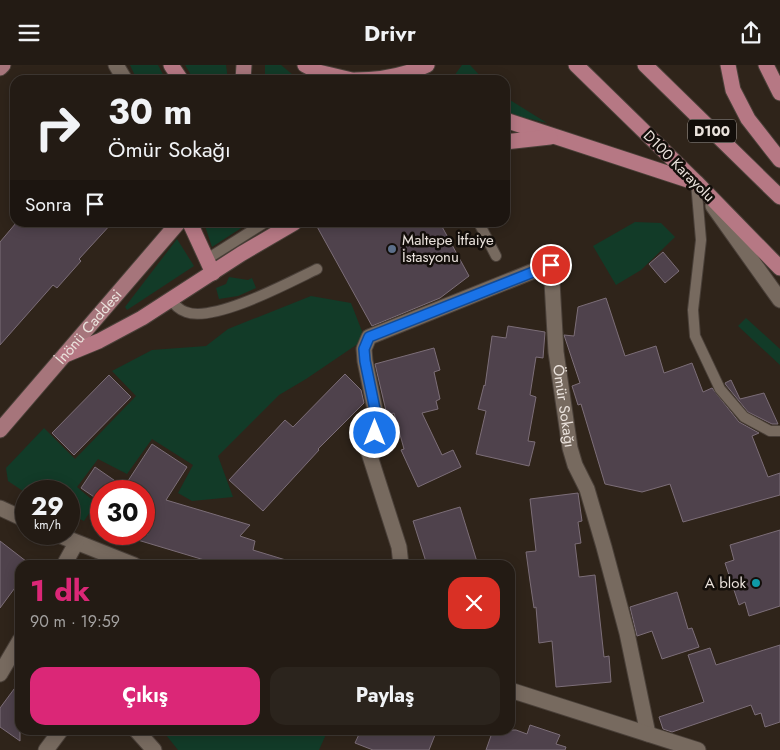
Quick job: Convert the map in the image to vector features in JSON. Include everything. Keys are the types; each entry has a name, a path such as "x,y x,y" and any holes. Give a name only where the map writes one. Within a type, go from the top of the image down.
{"highway":[{"path":"305,65 318,72 332,75"},
{"path":"403,75 427,65"},
{"name":"D100 Karayolu","path":"576,65 696,182 780,268"},
{"name":"D100","path":"645,65 780,197"},
{"path":"728,65 732,90 748,119 777,157"},
{"path":"737,65 746,104 777,157"},
{"path":"766,65 780,93"},
{"path":"510,122 696,182"},
{"path":"510,141 554,137"},
{"path":"192,227 213,273"},
{"path":"65,355 99,341 142,318 241,254 287,227"}],"main road":[{"path":"0,68 3,65"},
{"name":"İnönü Caddesi","path":"0,430 175,227"}],"street":[{"path":"696,182 780,299"},
{"name":"Ömür Sokağı","path":"400,560 399,547 368,450 378,424 365,361 364,349 369,337 551,265 556,352 570,449 575,465 587,489 607,557 627,633 648,734"},
{"path":"0,508 15,515"},
{"path":"67,560 75,545"},
{"path":"80,545 121,560"},
{"path":"0,674 15,648"},
{"path":"515,692 698,750"},
{"path":"46,750 57,735"},
{"path":"140,735 154,750"}],"lane":[{"path":"696,182 701,240 693,310 695,336 720,389 744,417 770,431 780,431"},
{"path":"207,259 258,227"},
{"path":"481,227 496,256"},
{"path":"171,300 178,308 193,314 220,310 268,292 317,269"}],"green space":[{"path":"130,65 158,65 163,75 135,75"},
{"path":"185,65 226,65 227,75 191,75"},
{"path":"265,65 281,65 293,75 265,75"},
{"path":"462,65 470,65 479,75 455,75"},
{"path":"510,100 547,123 510,114"},
{"path":"635,222 661,223 675,237 641,270 616,285 593,246"},
{"path":"205,227 243,227 212,247"},
{"path":"177,239 194,266 127,310 125,307"},
{"path":"229,277 248,280 252,278 256,288 238,296 219,299 216,288 226,284"},
{"path":"311,296 351,303 365,339 279,395 218,456 233,497 192,501 178,493 193,465 152,439 127,474 98,459 80,483 80,480 15,480 15,486 8,481 6,468 44,428 75,459 136,396 112,371 152,350 206,346 228,329"},
{"path":"746,318 780,349 780,365 738,326"},
{"path":"80,490 90,498 90,512 84,521 80,519"},
{"path":"166,735 326,735 319,750 178,750"}],"building":[{"path":"13,227 108,227 79,259 81,261 57,288 53,285 0,345 0,242"},
{"name":"Maltepe İtfaiye İstasyonu","path":"317,227 442,227 469,276 440,298 372,326"},
{"path":"663,252 679,271 665,283 649,264"},
{"path":"606,298 625,356 656,346 664,373 692,363 703,392 712,388 739,422 759,433 752,436 768,477 780,473 780,495 683,522 670,484 642,492 605,484 581,404 578,405 572,386 580,383 564,335 574,336 578,307"},
{"path":"508,326 545,332 543,358 536,357 530,395 536,397 528,441 535,442 529,466 476,454 486,411 478,409 485,386 492,336 506,338"},
{"path":"434,348 440,370 434,372 440,399 436,401 438,409 422,413 442,455 453,450 461,467 418,487 401,450 404,449 394,413 387,415 375,364"},
{"path":"345,374 361,390 364,403 318,449 263,511 229,480 285,420 293,427"},
{"path":"109,375 131,397 74,455 52,433"},
{"path":"731,380 740,399 764,393 778,424 772,424 748,412 726,385 725,383"},
{"path":"152,444 187,467 166,500 250,525 240,536 255,541 253,550 286,560 204,560 154,545 155,480 129,480"},
{"path":"95,467 114,480 90,480 90,494 81,488"},
{"path":"578,493 582,521 578,522 581,543 575,544 579,577 595,575 604,657 609,656 611,682 556,687 552,641 539,643 536,607 534,608 530,581 526,552 536,551 530,499"},
{"path":"460,507 476,560 425,560 413,521"},
{"name":"A blok","path":"780,530 780,606 749,616 745,602 739,605 725,563 734,560 730,545"},
{"path":"0,541 25,560 15,560 15,588 0,608"},
{"path":"677,592 688,629 692,628 699,647 662,659 652,631 637,636 630,607"},
{"path":"780,645 780,722 765,727 761,713 755,715 751,705 672,732 663,729 659,717 704,702 688,655 710,648 716,665"},
{"path":"15,688 15,735 20,735 20,741 0,727 0,708"},
{"path":"530,725 560,735 556,744 566,747 565,750 486,750 491,735 515,735 515,730 527,734"},
{"path":"359,735 435,735 429,750 373,750 355,743"}],"place":[{"name":"Maltepe İtfaiye İstasyonu","path":"392,249"},
{"name":"A blok","path":"756,583"}],"route":[{"path":"375,433 378,424 364,349 369,337 551,265"}]}
